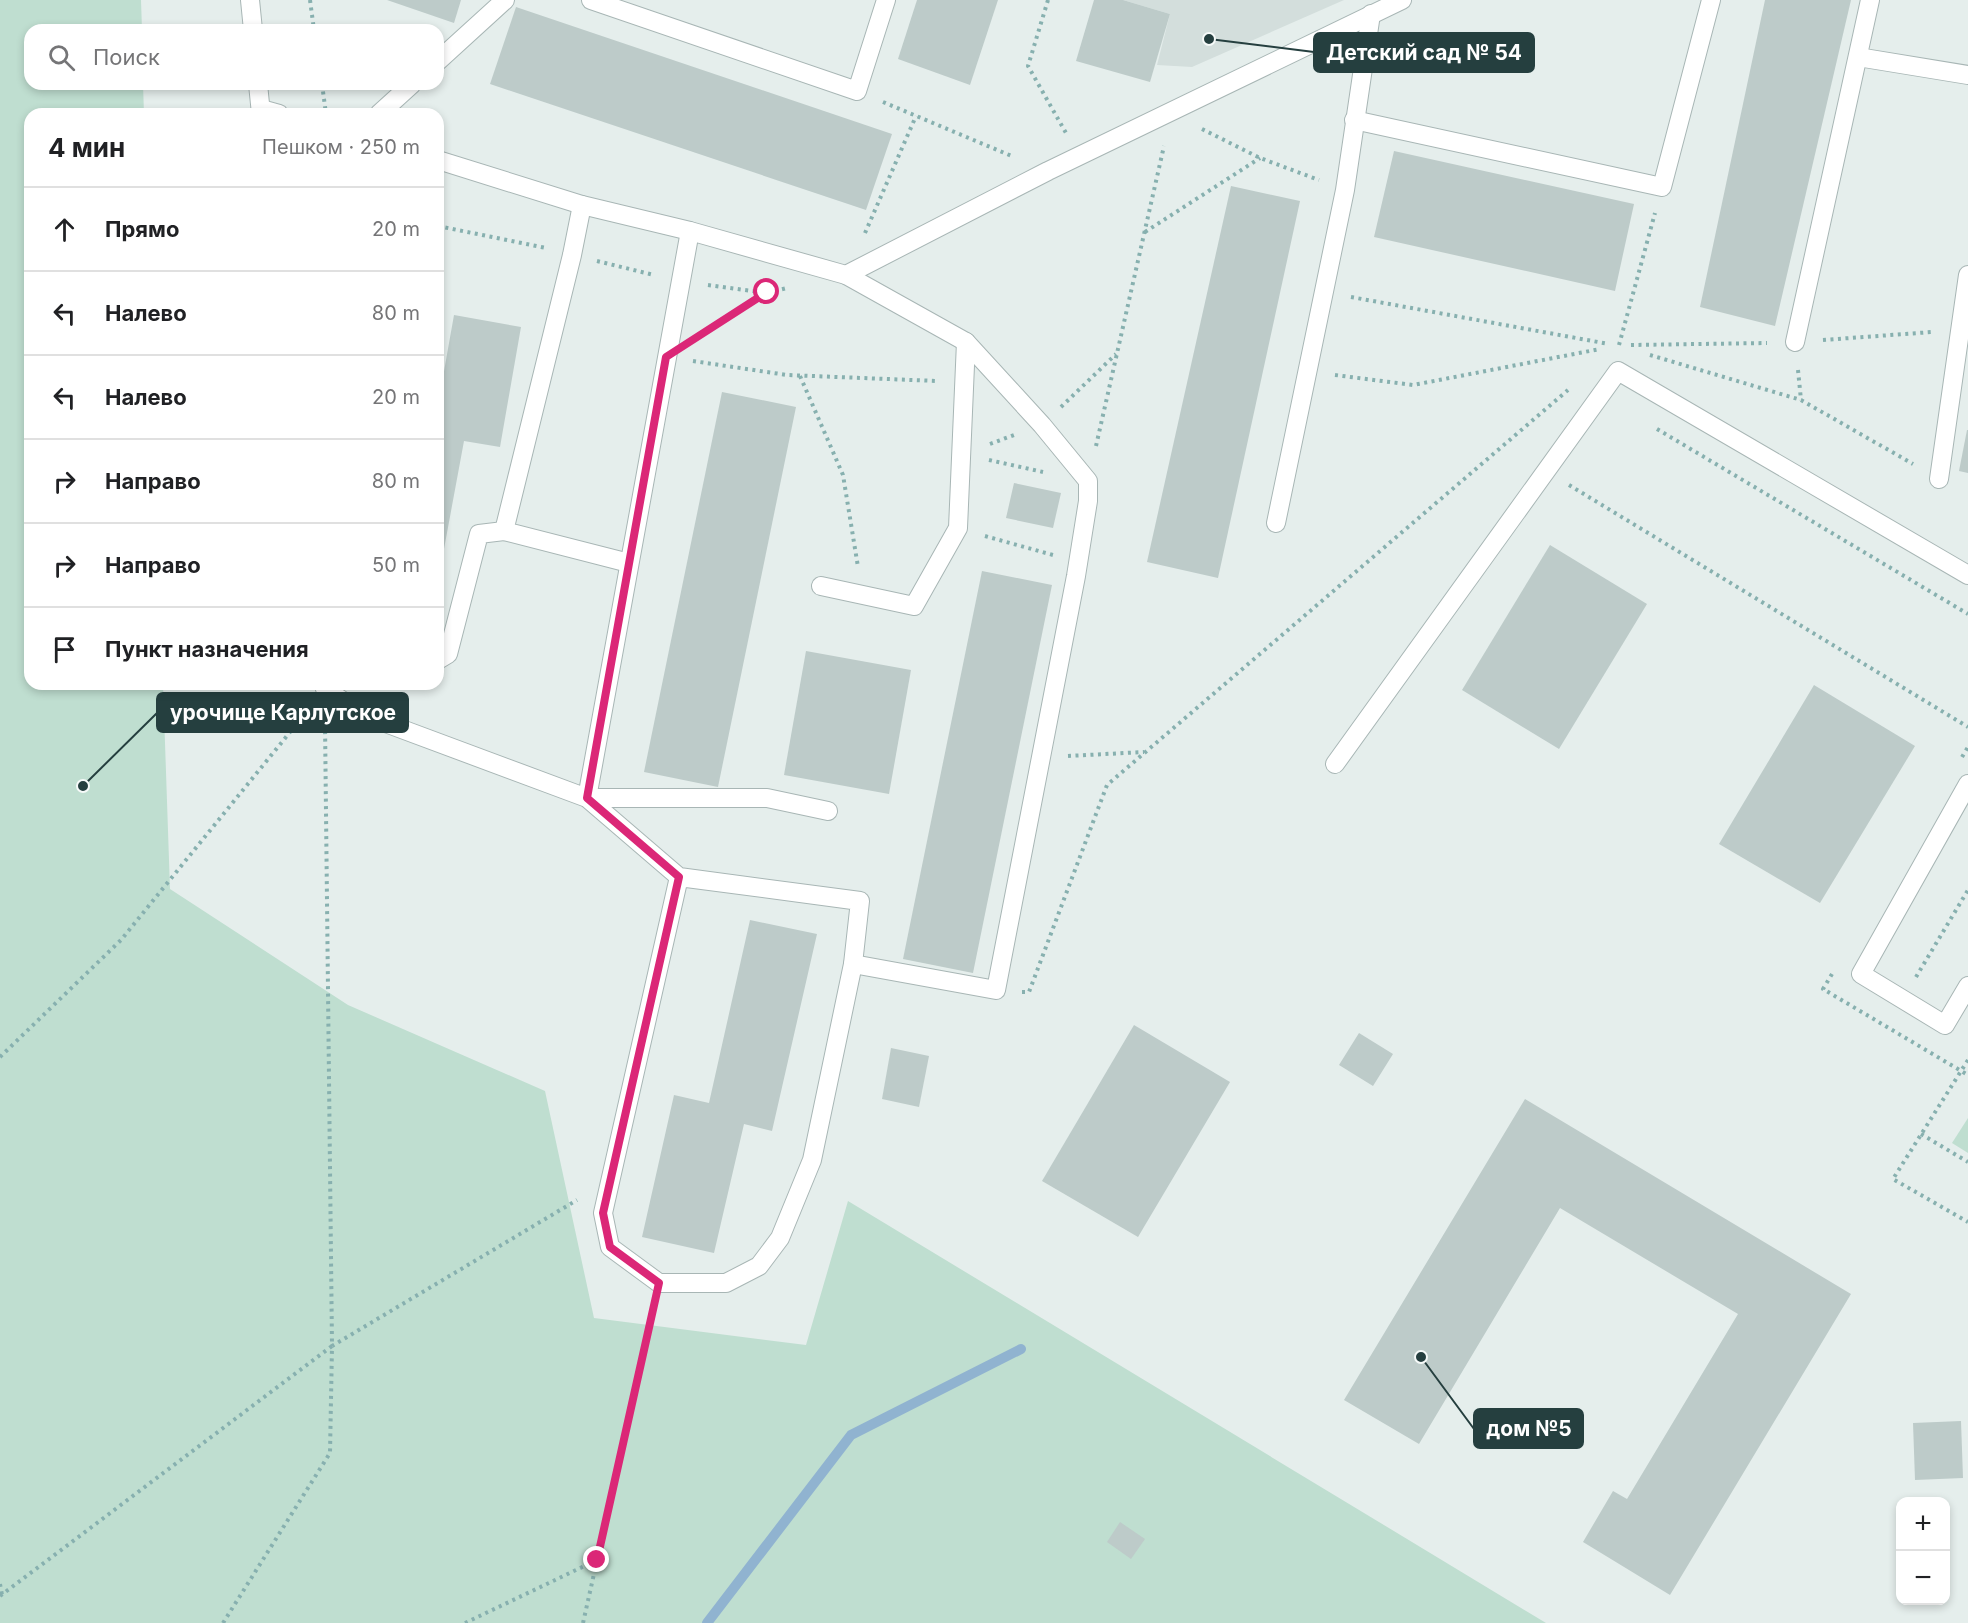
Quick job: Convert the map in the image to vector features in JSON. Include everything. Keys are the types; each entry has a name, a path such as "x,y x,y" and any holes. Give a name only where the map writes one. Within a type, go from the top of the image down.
{"lane":[{"path":"250,0 252,24"},
{"path":"444,56 506,0"},
{"path":"591,0 857,91 886,0"},
{"path":"846,275 1048,171 1172,114 1402,0"},
{"path":"1354,120 1662,187 1711,0"},
{"path":"1795,342 1870,0"},
{"path":"1276,523 1345,190 1371,14"},
{"path":"1857,57 1968,75"},
{"path":"259,90 261,108"},
{"path":"386,108 405,90"},
{"path":"444,162 582,205 690,231 846,275 966,342 1042,425 1088,481 1088,501 1078,562 996,990 853,964"},
{"path":"504,531 572,255 582,205"},
{"path":"587,798 690,231"},
{"path":"1939,479 1968,275"},
{"path":"821,586 914,606 958,528 966,342"},
{"path":"1335,764 1618,371 1968,574"},
{"path":"444,656 448,654 479,534 504,531 629,563"},
{"path":"330,690 364,715 587,798 679,877 860,901 853,964 812,1160 780,1238 759,1266 726,1283 659,1283 610,1247 603,1213 679,877"},
{"path":"1968,784 1861,974 1945,1025 1968,987"},
{"path":"587,798 767,798 828,811"}],"path":[{"path":"310,0 313,24"},
{"path":"1048,0 1028,66 1079,157"},
{"path":"323,90 325,108"},
{"path":"857,91 1048,171"},
{"path":"962,454 1088,481 1172,114 1260,158 1345,190"},
{"path":"846,275 916,116"},
{"path":"1145,232 1260,158"},
{"path":"1619,345 1662,187"},
{"path":"444,227 681,282 767,292 790,288"},
{"path":"666,357 767,292"},
{"path":"1347,296 1619,345"},
{"path":"1308,371 1413,385 1619,345"},
{"path":"666,357 800,376 964,381"},
{"path":"800,376 843,475 862,594"},
{"path":"1653,427 1968,614"},
{"path":"1560,480 1968,727"},
{"path":"958,528 1078,562"},
{"path":"0,1057 121,940 321,690"},
{"path":"223,1623 330,1453 333,1346 324,690"},
{"path":"1041,757 1145,752"},
{"path":"1916,977 1968,890"},
{"path":"1968,1060 1893,1179 1968,1222"},
{"path":"1921,1134 1968,1162"},
{"path":"1,1596 333,1346 612,1180"},
{"path":"583,1623 659,1283"},
{"path":"465,1623 597,1560"},
{"path":"0,1584 1,1596"}],"shaded area":[{"path":"1123,0 1344,0 1192,67 1157,65 1170,14"}],"green space":[{"path":"0,0 141,0 142,24 24,24 24,90 143,90 144,108 24,108 24,690 163,690 170,889 348,1005 545,1091 594,1318 806,1345 848,1201 1546,1623 0,1623"},
{"path":"1968,1118 1968,1153 1952,1143"}],"building":[{"path":"387,0 461,0 454,23"},
{"path":"917,0 998,0 970,85 898,59"},
{"path":"1094,0 1123,0 1170,14 1150,82 1076,61"},
{"path":"1765,0 1851,0 1775,326 1700,307"},
{"path":"516,7 892,134 866,210 490,84"},
{"path":"1394,151 1634,204 1615,291 1374,237"},
{"path":"1231,186 1300,201 1218,578 1147,562"},
{"path":"454,315 521,327 500,447 464,441 444,549 444,371"},
{"path":"722,392 796,407 718,787 644,772"},
{"path":"1968,430 1968,473 1959,471"},
{"path":"1014,483 1061,493 1053,528 1006,518"},
{"path":"1550,545 1647,604 1559,749 1462,690"},
{"path":"982,571 1052,585 973,973 903,959"},
{"path":"806,651 911,670 889,794 784,775"},
{"path":"1814,685 1915,746 1820,903 1719,844"},
{"path":"750,920 817,934 772,1131 744,1124 714,1253 642,1237 674,1095 709,1103"},
{"path":"1134,1025 1230,1082 1138,1237 1042,1181"},
{"path":"1359,1033 1393,1054 1373,1086 1339,1065"},
{"path":"891,1048 929,1056 919,1107 882,1099"},
{"path":"1525,1099 1851,1294 1670,1595 1583,1542 1613,1491 1627,1499 1738,1314 1560,1208 1419,1444 1344,1400"},
{"path":"1961,1421 1963,1478 1915,1480 1913,1423"},
{"path":"1120,1522 1145,1539 1131,1559 1107,1542"}],"waterway":[{"path":"707,1623 851,1435 1021,1349"}],"place":[{"name":"Детский сад № 54","path":"1209,39"},
{"name":"урочище Карлутское","path":"83,786"},
{"name":"дом №5","path":"1421,1357"}],"route":[{"path":"597,1560 659,1283 610,1247 603,1213 679,877 587,798 666,357 767,292"}]}
